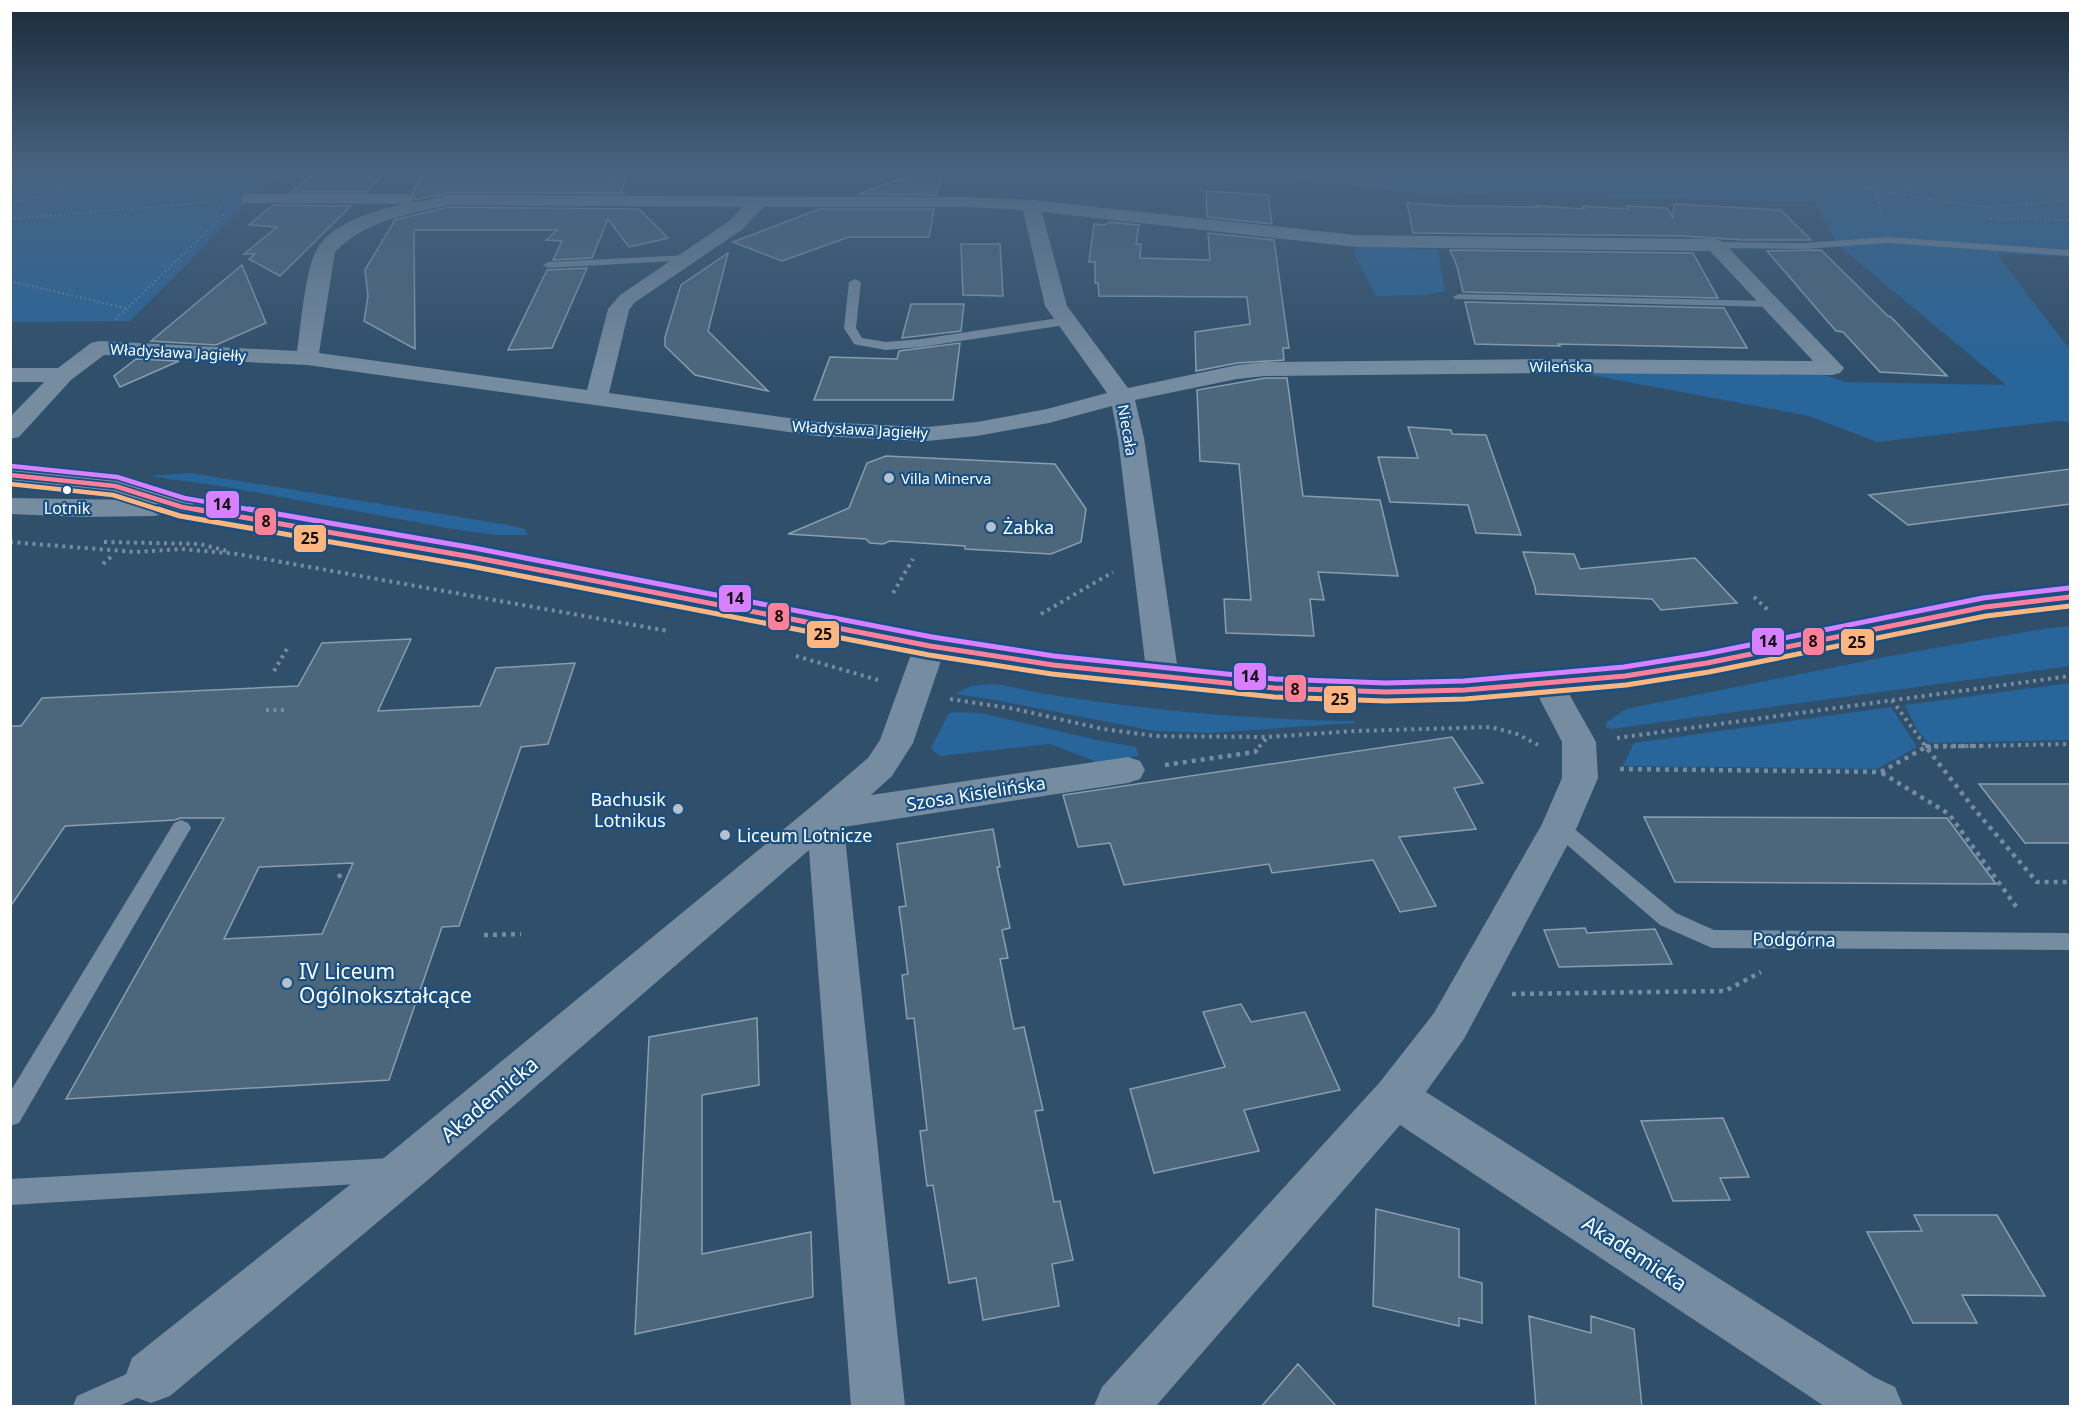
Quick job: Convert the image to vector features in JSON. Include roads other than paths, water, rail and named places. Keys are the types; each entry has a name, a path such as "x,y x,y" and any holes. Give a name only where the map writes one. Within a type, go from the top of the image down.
{"street":[{"path":"306,358 322,261 326,250 339,237"},
{"path":"596,399 619,309 627,299 718,237"},
{"name":"Niecała","path":"1039,237 1056,306 1122,396 1131,438 1163,678"},
{"path":"1321,237 1356,241 1714,245"},
{"name":"Wileńska","path":"1122,396 1237,372 1265,369 1552,366 1832,368 1714,245"},
{"name":"Władysława Jagiełły","path":"10,432 63,375 99,348 306,358 817,429 927,434 977,429 1049,416 1122,396"},
{"path":"10,375 63,375"},
{"path":"10,475 115,486 182,507 472,557 930,646 1053,665 1274,688 1386,692 1465,690 1625,676 1707,663 1985,607 2070,597"},
{"path":"10,506 84,509 182,507"},
{"name":"Akademicka","path":"151,1377 406,1169 880,767 896,743 930,646"},
{"path":"1121,1407 1396,1097 1449,1026 1559,827 1580,778 1579,742 1548,684"},
{"name":"Szosa Kisielińska","path":"825,816 1128,770"},
{"path":"825,816 878,1407"},
{"name":"Akademicka","path":"1396,1097 1724,1311 1876,1407"}],"lane":[{"path":"1714,245 1804,246 1888,240 2070,252"},
{"path":"548,265 688,258"},
{"path":"855,282 850,328 858,341 886,346 921,344 1065,321"},
{"path":"1460,297 1770,304"},
{"name":"Podgórna","path":"1559,827 1668,919 1712,939 2066,942"},
{"path":"14,1101 181,828"},
{"path":"10,1192 406,1169"},
{"path":"87,1407 151,1377"}],"place":[{"name":"Villa Minerva","path":"889,478"},
{"name":"Lotnik","path":"67,490"},
{"name":"Żabka","path":"991,527"},
{"name":"Bachusik Lotnikus","path":"678,809"},
{"name":"Liceum Lotnicze","path":"725,835"},
{"name":"IV Liceum Ogólnokształcące","path":"287,983"}]}
